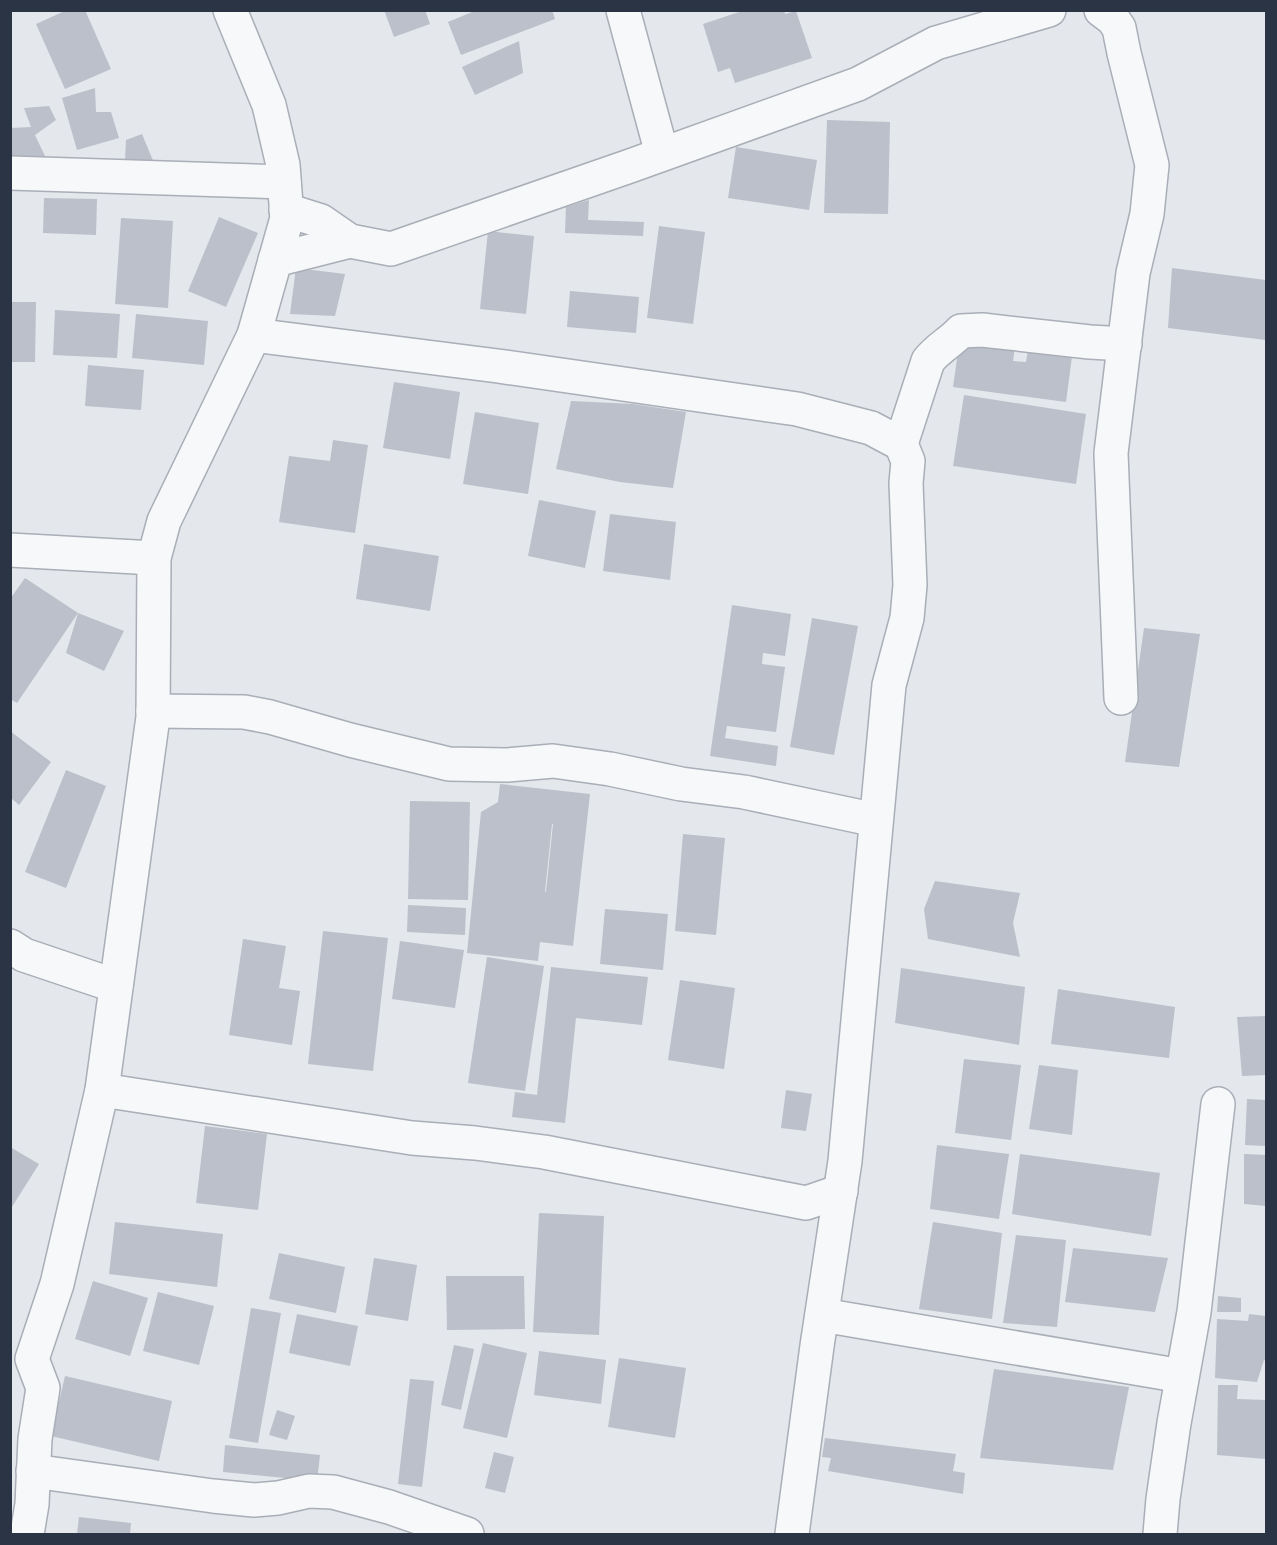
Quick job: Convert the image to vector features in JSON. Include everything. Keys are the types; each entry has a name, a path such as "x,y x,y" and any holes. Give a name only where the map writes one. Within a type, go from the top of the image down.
{"street":[{"path":"27,1534 32,1504 35,1439 43,1388 21,1355 57,1284 102,1090 153,711 154,558 164,521 254,335 287,218 283,165 269,105 230,10"},
{"path":"623,10 662,154"},
{"path":"1101,10 1113,19 1119,28 1152,165 1147,214 1133,273 1111,453 1121,698"},
{"path":"10,172 285,196 350,241 391,249 858,84 936,43 1045,11"},
{"path":"275,260 350,241"},
{"path":"901,444 928,361 934,353 953,340 961,331 982,330 1125,344"},
{"path":"254,335 498,366 797,409 871,428 901,444 908,461 906,483 910,585 907,618 889,685 845,1161 792,1534"},
{"path":"10,550 154,558"},
{"path":"153,711 244,712 449,764 533,764 554,761 610,769 681,784 744,792 876,820"},
{"path":"10,946 24,955 116,986"},
{"path":"102,1090 412,1138 544,1152 806,1203 841,1191"},
{"path":"1161,1534 1163,1499 1194,1312 1218,1104"},
{"path":"806,1203 834,1239"},
{"path":"822,1315 1182,1376"},
{"path":"33,1471 255,1500 278,1498 309,1491 333,1492 388,1521 467,1534"}],"building":[{"path":"67,10 85,10 111,69 65,89 36,24"},
{"path":"384,10 425,10 430,24 394,37"},
{"path":"477,10 552,10 555,19 461,55 448,22"},
{"path":"745,10 784,10 785,14 796,11 812,58 735,83 730,68 718,72 703,24"},
{"path":"519,41 523,73 475,95 462,67"},
{"path":"95,88 96,112 111,112 119,138 77,150 62,98"},
{"path":"49,106 56,120 35,135 45,156 10,157 10,128 31,127 24,108"},
{"path":"827,120 890,122 888,214 824,213"},
{"path":"142,134 154,163 125,161 126,140"},
{"path":"736,147 817,160 809,210 728,198"},
{"path":"44,198 97,199 96,235 43,233"},
{"path":"589,200 588,220 644,222 643,236 565,233 566,207"},
{"path":"219,217 258,233 226,307 188,291"},
{"path":"121,218 173,221 168,308 115,304"},
{"path":"659,226 705,232 693,324 647,318"},
{"path":"488,231 534,236 526,314 480,309"},
{"path":"296,268 345,274 335,316 290,314"},
{"path":"1172,268 1266,280 1266,340 1168,328"},
{"path":"570,291 639,297 636,333 567,327"},
{"path":"10,302 36,302 35,362 10,362"},
{"path":"55,310 120,314 117,358 53,355"},
{"path":"136,314 208,321 204,365 132,358"},
{"path":"961,331 1016,339 1013,361 1026,362 1029,343 1073,349 1066,402 953,387"},
{"path":"88,365 144,370 141,410 85,406"},
{"path":"394,382 460,392 450,459 383,448"},
{"path":"964,395 1086,414 1076,484 953,466"},
{"path":"571,401 633,404 686,412 673,488 620,482 556,469"},
{"path":"475,412 539,423 528,494 463,484"},
{"path":"333,440 368,445 355,533 279,522 289,456 330,461"},
{"path":"539,500 596,511 585,568 528,556"},
{"path":"610,514 676,522 670,580 603,571"},
{"path":"364,544 439,556 430,611 356,599"},
{"path":"25,578 78,613 17,703 10,699 10,599"},
{"path":"732,605 791,614 785,656 763,653 762,664 785,667 776,732 727,726 725,738 778,746 776,766 710,756"},
{"path":"78,613 124,631 104,671 66,653"},
{"path":"812,618 858,626 834,755 790,747"},
{"path":"1144,628 1200,634 1179,767 1125,762"},
{"path":"10,731 51,762 19,805 10,797"},
{"path":"66,770 106,786 66,888 25,872"},
{"path":"500,784 590,794 573,946 540,942 538,961 467,953 481,812 498,802","holes":["552,824 546,892 545,892"]},
{"path":"410,801 470,802 468,900 408,899"},
{"path":"683,834 725,838 716,935 675,931"},
{"path":"935,881 1020,893 1013,923 1020,957 928,939 924,909"},
{"path":"408,905 466,908 465,935 407,932"},
{"path":"605,909 668,914 663,970 600,964"},
{"path":"323,931 388,938 373,1071 308,1064"},
{"path":"243,939 286,946 279,988 300,991 292,1045 229,1035"},
{"path":"400,941 464,950 455,1008 392,999"},
{"path":"487,957 544,966 525,1091 468,1083"},
{"path":"551,967 648,977 642,1025 576,1018 565,1123 512,1117 515,1092 537,1095"},
{"path":"901,968 1025,987 1019,1045 895,1023"},
{"path":"680,980 735,988 724,1069 668,1060"},
{"path":"1058,989 1175,1007 1169,1058 1051,1044"},
{"path":"1266,1016 1266,1075 1242,1076 1237,1017"},
{"path":"964,1059 1021,1065 1011,1140 955,1133"},
{"path":"1039,1065 1078,1070 1072,1135 1029,1129"},
{"path":"786,1090 812,1094 806,1131 781,1128"},
{"path":"1247,1099 1266,1100 1266,1146 1245,1145"},
{"path":"205,1126 267,1134 258,1210 196,1203"},
{"path":"937,1145 1009,1154 999,1219 930,1209"},
{"path":"10,1147 39,1164 10,1210"},
{"path":"1020,1154 1160,1173 1151,1236 1012,1214"},
{"path":"1244,1154 1266,1155 1266,1206 1244,1204"},
{"path":"539,1213 604,1216 599,1335 533,1332"},
{"path":"115,1222 223,1234 217,1287 109,1274"},
{"path":"933,1222 1002,1233 992,1319 919,1309"},
{"path":"1016,1235 1066,1240 1057,1327 1003,1323"},
{"path":"1073,1248 1168,1258 1155,1312 1065,1302"},
{"path":"279,1253 345,1267 336,1313 269,1299"},
{"path":"374,1258 417,1265 408,1321 365,1314"},
{"path":"446,1276 524,1276 525,1329 447,1330"},
{"path":"93,1281 148,1298 130,1356 75,1339"},
{"path":"158,1292 214,1306 199,1365 143,1351"},
{"path":"1218,1296 1241,1298 1241,1312 1217,1312"},
{"path":"251,1308 281,1313 258,1443 229,1438"},
{"path":"297,1314 358,1326 350,1366 289,1353"},
{"path":"1249,1314 1266,1316 1266,1361 1264,1360 1257,1382 1215,1378 1217,1319 1248,1321"},
{"path":"483,1343 527,1353 507,1438 463,1428"},
{"path":"454,1345 474,1349 461,1410 441,1405"},
{"path":"539,1351 606,1360 601,1404 534,1395"},
{"path":"619,1358 686,1368 675,1438 608,1427"},
{"path":"994,1369 1129,1387 1113,1470 980,1458"},
{"path":"65,1376 172,1401 159,1461 51,1436"},
{"path":"410,1379 434,1381 422,1487 398,1484"},
{"path":"1218,1385 1238,1385 1237,1399 1266,1400 1266,1459 1217,1455"},
{"path":"277,1410 295,1416 287,1440 269,1435"},
{"path":"825,1438 956,1454 953,1471 965,1473 963,1494 828,1471 831,1458 822,1457"},
{"path":"225,1445 320,1455 317,1481 223,1472"},
{"path":"494,1452 514,1457 505,1493 485,1488"},
{"path":"79,1517 131,1523 130,1534 77,1534"}]}
